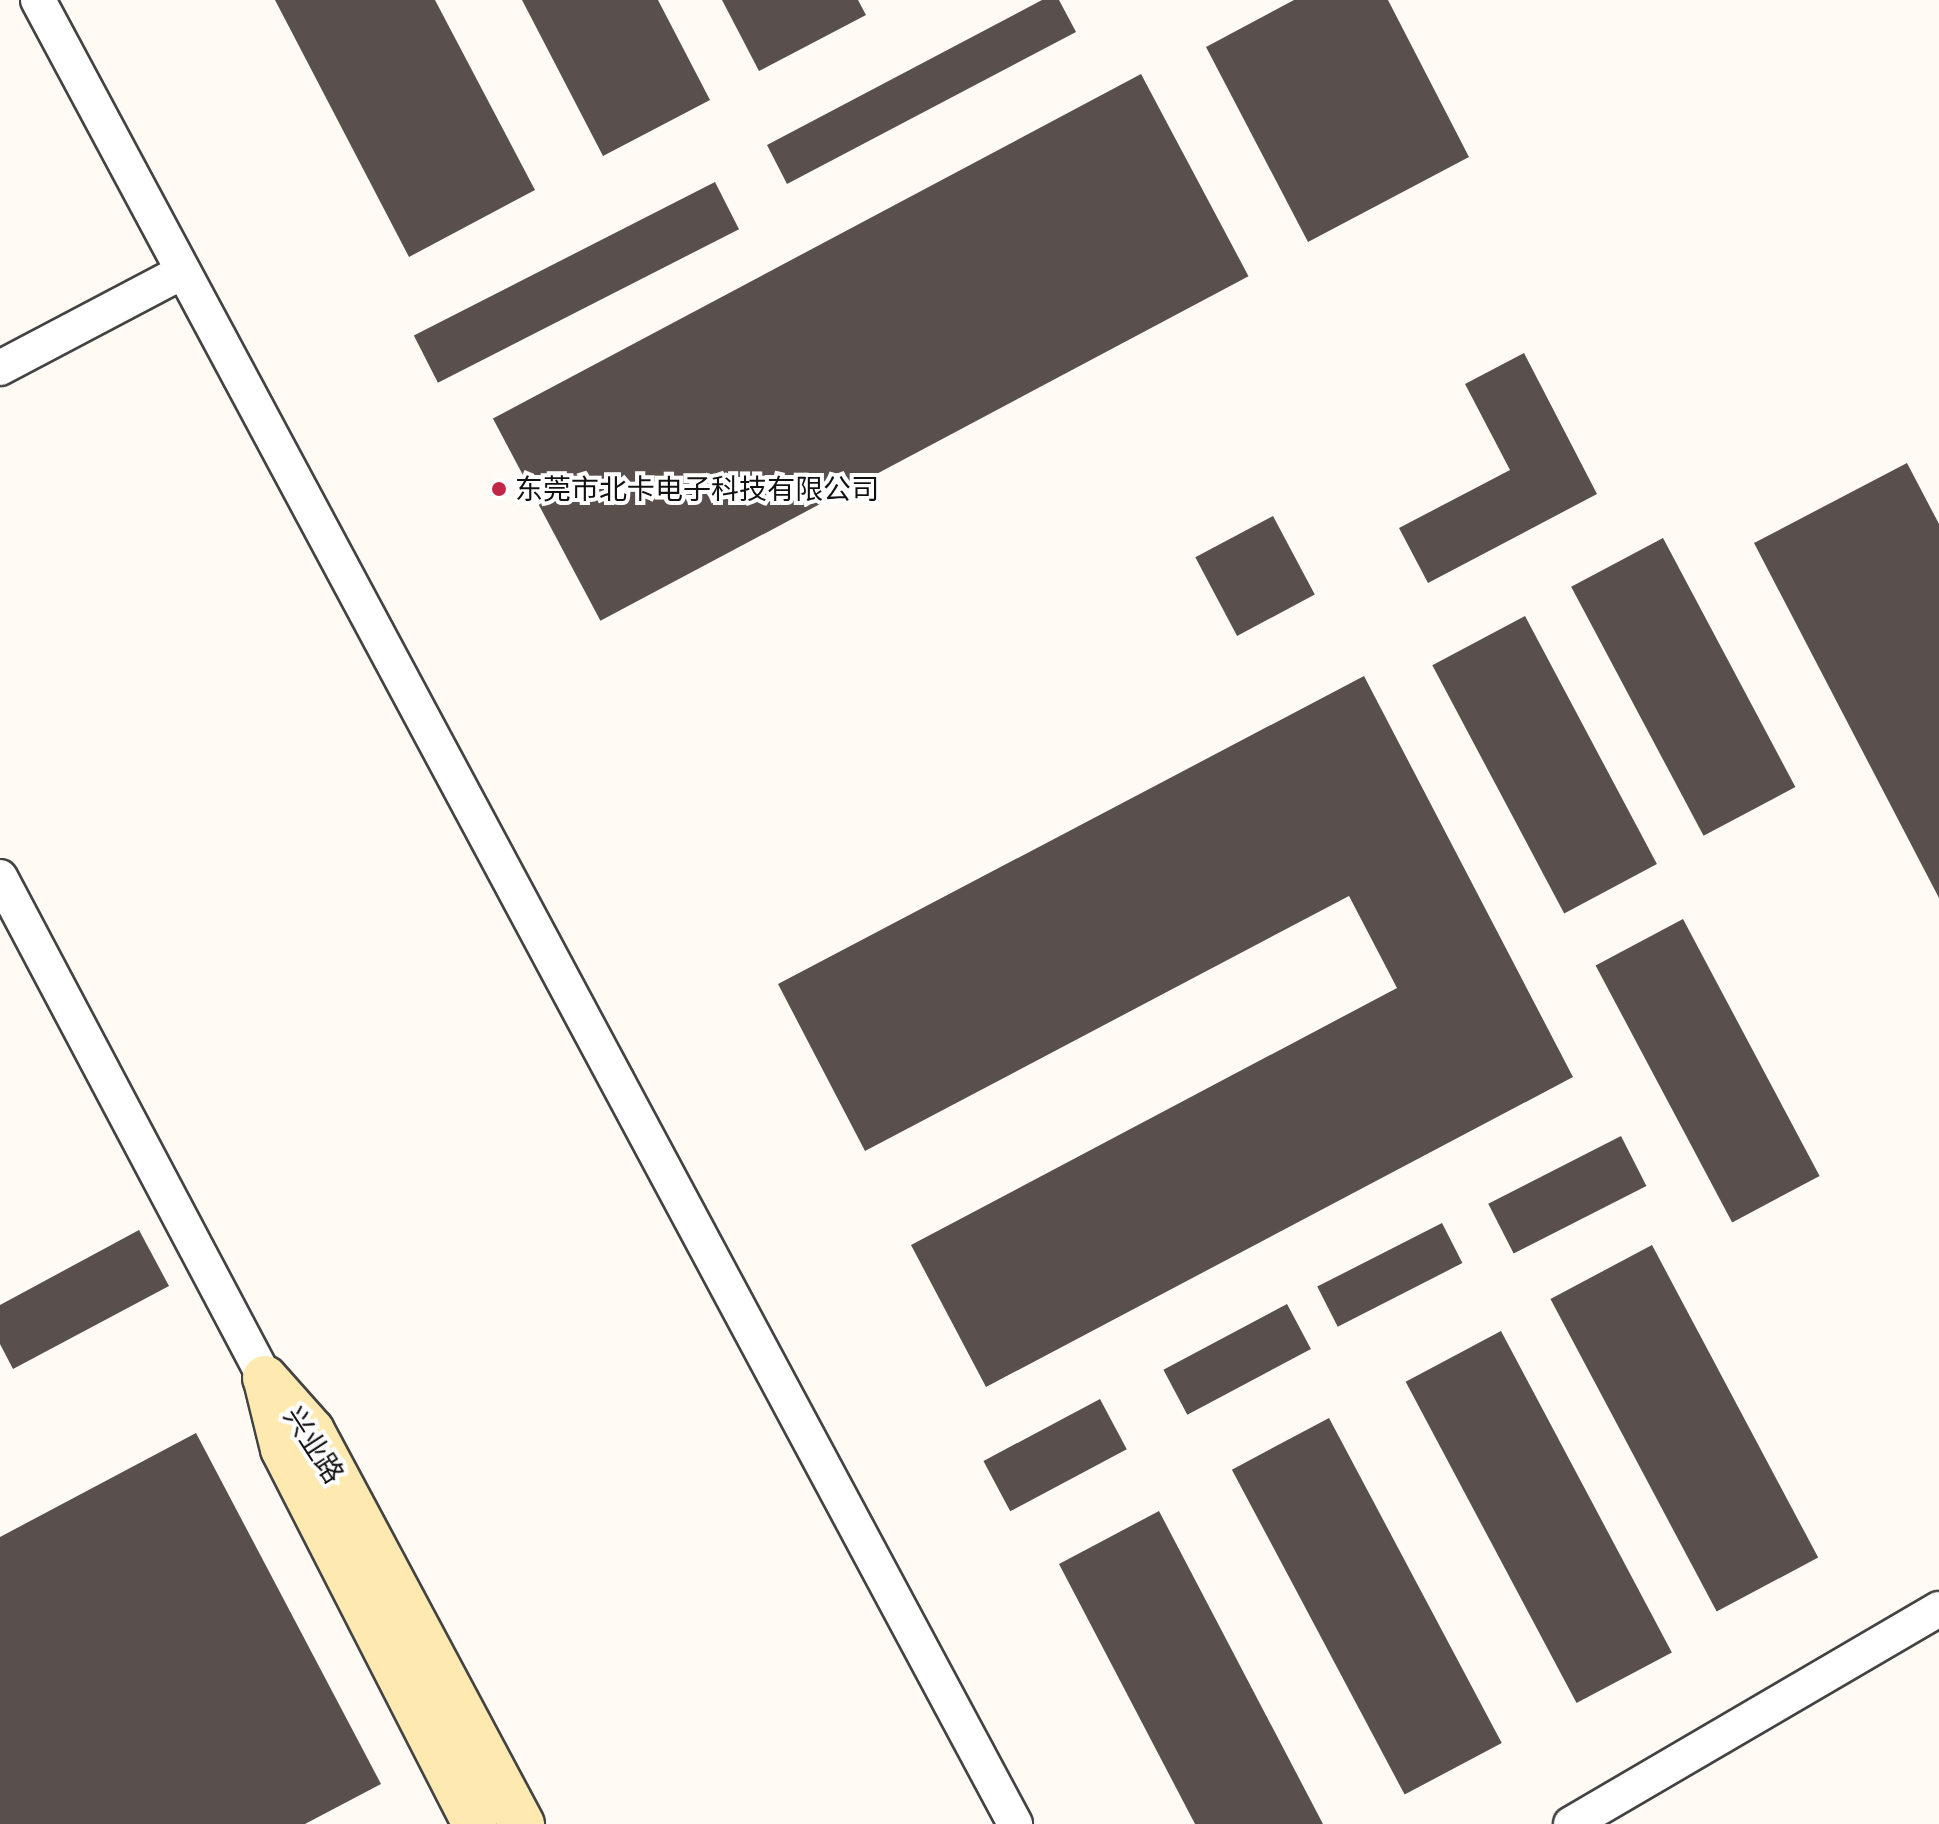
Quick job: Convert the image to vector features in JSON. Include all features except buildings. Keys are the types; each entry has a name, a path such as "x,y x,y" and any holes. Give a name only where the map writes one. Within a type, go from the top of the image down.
{"main road":[{"name":"兴业路","path":"265,1378 283,1449 475,1824"},
{"name":"兴业路","path":"265,1378 312,1431 522,1824"}],"street":[{"path":"38,0 1015,1824"},
{"path":"0,368 182,272"},
{"path":"0,877 265,1378"},
{"path":"1571,1824 1939,1609"}],"place":[{"name":"东莞市北卡电子科技有限公司","path":"499,489"}]}
